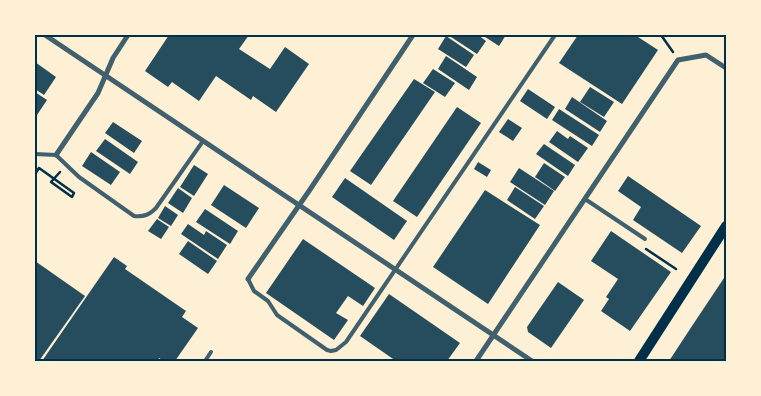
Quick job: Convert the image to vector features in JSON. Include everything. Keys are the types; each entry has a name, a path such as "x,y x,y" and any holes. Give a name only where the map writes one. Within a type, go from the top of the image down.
{"main road":[{"path":"639,361 726,226"}],"street":[{"path":"45,35 532,361"},
{"path":"56,155 98,93 113,58 128,35"},
{"path":"248,279 413,35"},
{"path":"476,361 678,60 706,55 726,68"}],"lane":[{"path":"248,279 254,291 268,301 277,315 331,352 341,347 555,35"},
{"path":"35,154 56,155 79,176 134,216 142,217 150,214 156,208 203,141"},
{"path":"585,199 645,239"},
{"path":"205,361 211,352"}],"path":[{"path":"661,35 678,60"},
{"path":"35,174 39,168 74,193 72,197 51,182 66,165"}],"building":[{"path":"169,35 249,35 239,49 270,69 285,47 309,64 276,112 253,96 251,100 216,76 199,101 172,82 168,87 145,71"},
{"path":"452,35 478,35 486,41 477,54 451,37"},
{"path":"482,35 506,35 499,46"},
{"path":"578,35 635,35 658,50 622,104 559,63"},
{"path":"446,36 474,55 466,67 438,49"},
{"path":"446,56 477,77 469,90 438,69"},
{"path":"35,62 56,77 44,95 35,89"},
{"path":"433,69 455,83 445,97 423,83"},
{"path":"414,79 435,92 371,185 350,171"},
{"path":"590,87 614,102 604,117 580,102"},
{"path":"528,89 555,107 547,119 520,101"},
{"path":"35,92 47,100 37,115 35,114"},
{"path":"572,97 607,121 600,132 565,109"},
{"path":"457,107 481,123 417,217 393,201"},
{"path":"559,109 599,135 592,146 552,120"},
{"path":"508,119 522,128 513,141 499,132"},
{"path":"113,122 142,141 134,153 105,133"},
{"path":"557,131 568,139 570,136 588,148 578,162 549,142"},
{"path":"105,139 138,162 130,174 96,151"},
{"path":"544,144 575,165 568,176 536,154"},
{"path":"91,152 120,172 111,185 82,166"},
{"path":"478,162 491,170 487,177 474,169"},
{"path":"544,163 565,177 555,191 535,177"},
{"path":"194,165 208,174 194,196 180,187"},
{"path":"519,168 554,191 545,205 510,182"},
{"path":"628,176 701,226 682,253 633,220 641,207 618,191"},
{"path":"345,178 407,221 394,240 332,197"},
{"path":"224,185 259,208 246,228 211,205"},
{"path":"515,187 544,206 535,219 507,200"},
{"path":"178,188 192,198 183,213 168,203"},
{"path":"485,190 540,225 488,304 433,267"},
{"path":"165,206 178,215 171,226 158,218"},
{"path":"205,209 238,231 230,244 196,222"},
{"path":"157,219 169,227 161,239 148,231"},
{"path":"188,224 204,235 206,231 227,245 218,259 181,234"},
{"path":"611,231 671,272 630,331 601,311 609,299 606,297 618,279 591,261"},
{"path":"303,239 375,288 363,306 348,296 336,313 348,320 334,340 266,293"},
{"path":"188,241 217,261 208,274 179,254"},
{"path":"114,257 127,266 125,269 186,311 182,317 198,328 175,361 164,361 159,358 158,361 42,361"},
{"path":"35,261 85,296 39,361 35,361"},
{"path":"726,275 726,361 669,361 692,326"},
{"path":"558,282 584,300 551,348 528,332 527,327"},
{"path":"389,294 460,343 447,361 396,361 360,336"}]}
